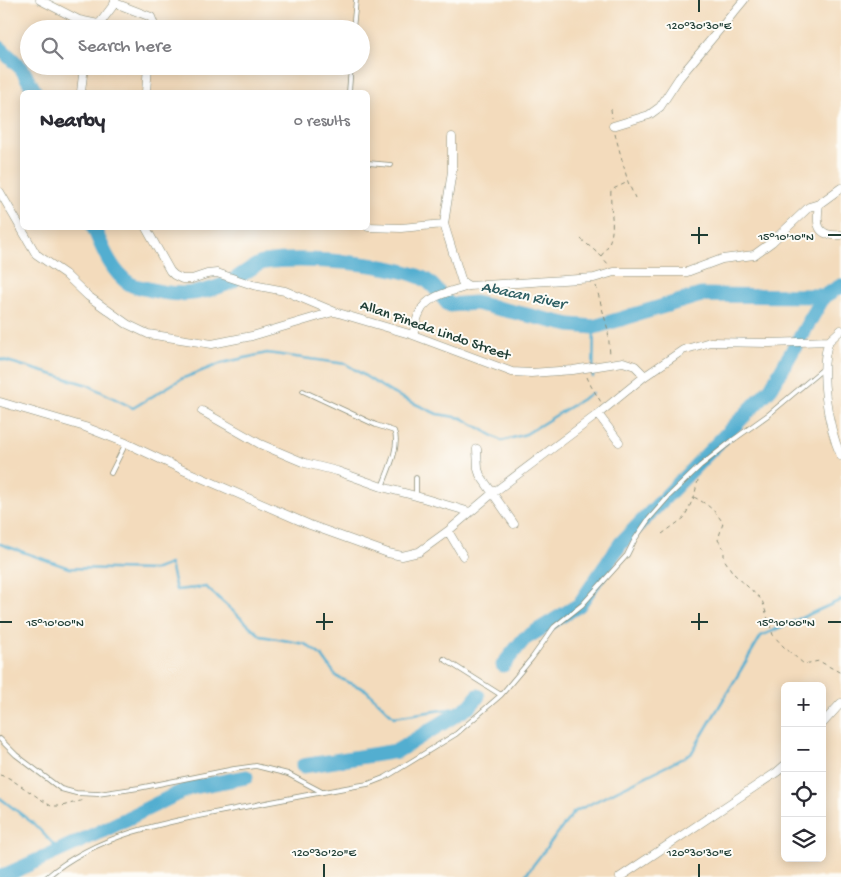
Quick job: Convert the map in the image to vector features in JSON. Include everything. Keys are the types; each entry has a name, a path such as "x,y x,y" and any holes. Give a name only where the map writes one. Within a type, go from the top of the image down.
{"street":[{"path":"40,0 79,20"},
{"path":"613,126 649,115 660,106 679,78 744,0"},
{"path":"102,20 115,2 151,17 152,20"},
{"path":"80,90 83,75"},
{"path":"146,90 147,75"},
{"path":"452,137 452,171 444,224 462,282 469,286"},
{"path":"413,335 422,308 435,297 469,286 594,281 614,272 686,272 722,259 754,255 772,242 809,207 819,204 841,188"},
{"path":"0,192 20,226"},
{"path":"819,204 817,220 822,231 826,235 841,236"},
{"path":"370,227 401,228 444,224"},
{"path":"22,230 36,254 65,274 88,296 127,324 148,334 212,344 252,336 335,312"},
{"name":"Allan Pineda Lindo Street","path":"147,230 170,271 177,278 192,279 212,272 247,283 285,290 335,312 413,335 512,372 531,373 584,368 612,363 628,363 635,366 645,376"},
{"path":"0,402 85,427 126,443 310,525 402,556 419,552 448,531 493,493 662,363 683,350 710,342 769,343 827,341 841,330"},
{"path":"827,341 825,352 826,395 831,426 840,456"},
{"path":"202,411 260,444 305,463 337,470 382,488 470,512"},
{"path":"598,414 619,442"},
{"path":"477,449 480,475 514,524"},
{"path":"448,531 463,556"},
{"path":"826,720 841,703"},
{"path":"620,877 781,768"}],"lane":[{"path":"354,20 356,0"},
{"path":"349,90 350,75"},
{"path":"370,163 391,165"},
{"path":"47,877 63,864 92,848 143,828 368,784 386,777 456,734 501,695 532,658 554,627 582,605 627,555 648,520 700,466 825,368"},
{"path":"303,391 376,425 394,431 396,446 382,488"},
{"path":"111,473 126,443"},
{"path":"416,478 416,496"},
{"path":"444,659 501,695"},
{"path":"0,739 16,755 61,788 76,793 98,794 139,788 234,768 256,766 288,774 323,792"}],"path":[{"path":"611,109 613,126 628,182 636,198"},
{"path":"601,256 609,244 613,232 614,218 610,190 628,182"},
{"path":"581,239 601,256 614,272"},
{"path":"594,281 608,330 612,363"},
{"path":"584,368 591,386 605,408"},
{"path":"662,534 684,518 694,497 700,466"},
{"path":"694,497 708,504 717,514 722,523 718,540 724,549 724,559 733,573 762,600 773,634 784,647 804,664 819,661 841,673"},
{"path":"0,775 9,778 51,806 62,806 84,800"}],"waterway":[{"name":"Abacan River","path":"0,48 20,67"},
{"name":"Abacan River","path":"0,52 4,50"},
{"name":"Abacan River","path":"25,75 34,90"},
{"name":"Abacan River","path":"95,230 108,259 124,279 134,286 159,292 187,294 206,291 231,282 255,266 265,262 280,260 347,262 412,274 429,282 449,305 475,303 570,325 594,327 701,295 824,296 841,286"},
{"path":"503,665 524,639 579,605 621,543 771,388 824,296"},
{"path":"593,377 594,327"},
{"path":"0,359 88,385 133,408 181,379 222,363 267,353 346,364 392,393 437,414 462,418 502,441 526,434 592,393"},
{"path":"0,544 69,568 154,570 170,564 176,590 206,587 261,636 305,644 322,656 337,677 366,690 394,717 470,706"},
{"path":"524,877 574,812 691,754 761,636 841,600"},
{"path":"303,766 397,751 470,706 478,696"},
{"path":"1,877 100,832 189,788 246,777"},
{"path":"0,798 34,824 59,850"}]}
